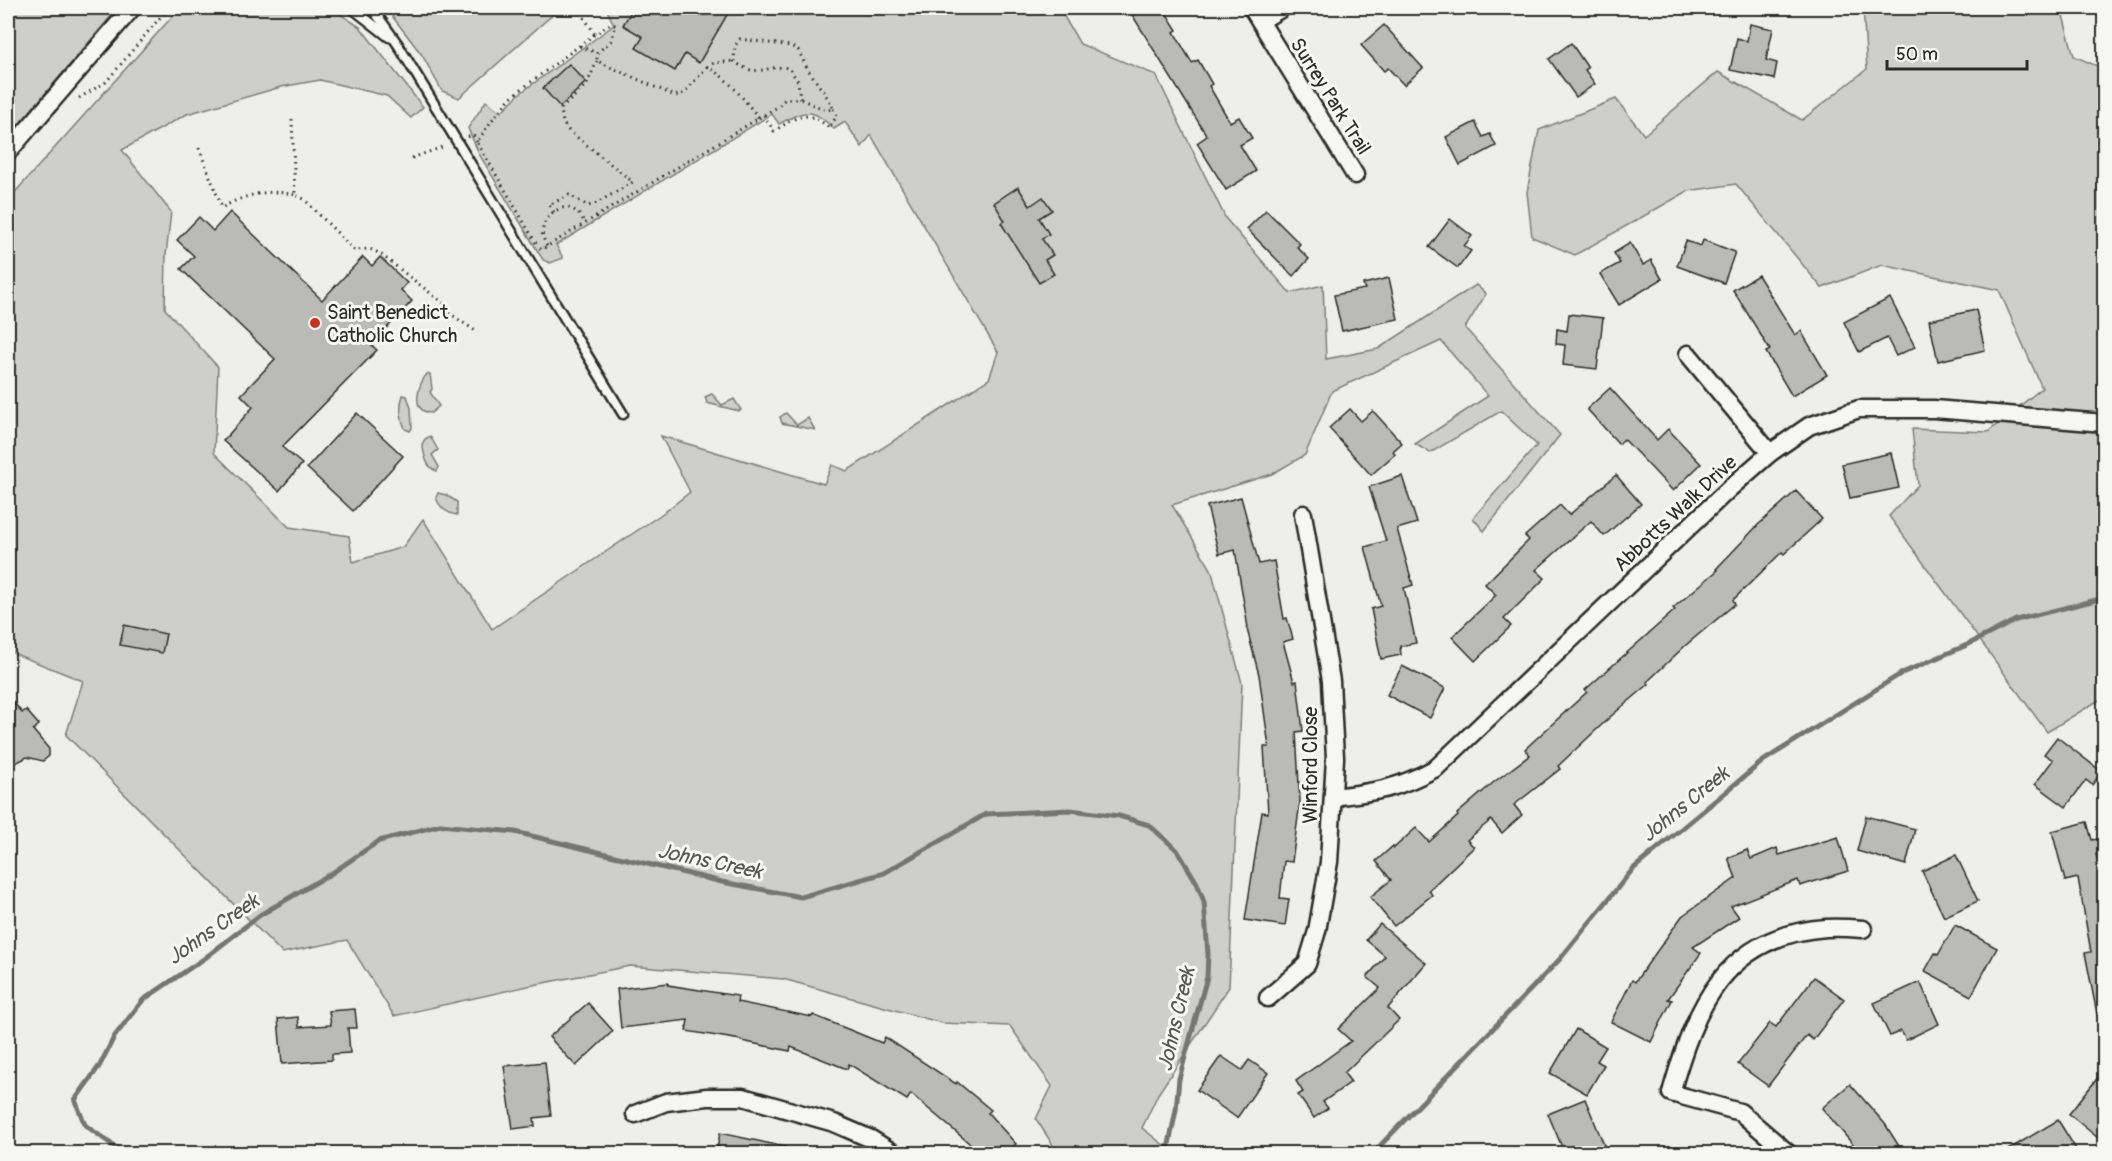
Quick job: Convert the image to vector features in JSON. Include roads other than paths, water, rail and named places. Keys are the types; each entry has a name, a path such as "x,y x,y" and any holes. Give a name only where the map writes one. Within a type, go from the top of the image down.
{"street":[{"path":"8,152 132,8"},
{"path":"1256,14 1282,8"},
{"name":"Surrey Park Trail","path":"1256,14 1355,175"},
{"path":"1688,354 1770,453"},
{"name":"Abbotts Walk Drive","path":"1333,797 1382,791 1410,782 1436,768 1730,488 1770,453 1809,426 1859,410 1934,409 2104,423"},
{"name":"Winford Close","path":"1268,998 1307,964 1317,931 1329,862 1335,758 1331,681 1303,514"},
{"path":"1790,1154 1740,1112 1671,1093 1680,1059 1697,1017 1713,988 1739,958 1767,941 1792,933 1827,927 1863,929"},
{"path":"636,1114 666,1102 707,1096 743,1097 834,1123 871,1139 895,1154"}],"lane":[{"path":"352,8 397,43"},
{"path":"372,8 397,43 623,414"}],"waterway":[{"name":"Johns Creek","path":"1372,1154 1560,959 1633,869 1763,761 1902,673 1967,645 2016,620 2104,598"},
{"name":"Johns Creek","path":"125,1154 85,1125 75,1100 100,1065 114,1037 143,1000 205,958 260,915 332,873 379,841 440,825 515,832 722,882 801,897 884,873 986,814 1070,810 1119,816 1149,825 1177,850 1197,883 1204,902 1208,954 1207,977 1179,1079 1176,1110 1167,1154"}],"place":[{"name":"Saint Benedict Catholic Church","path":"315,323"}]}
